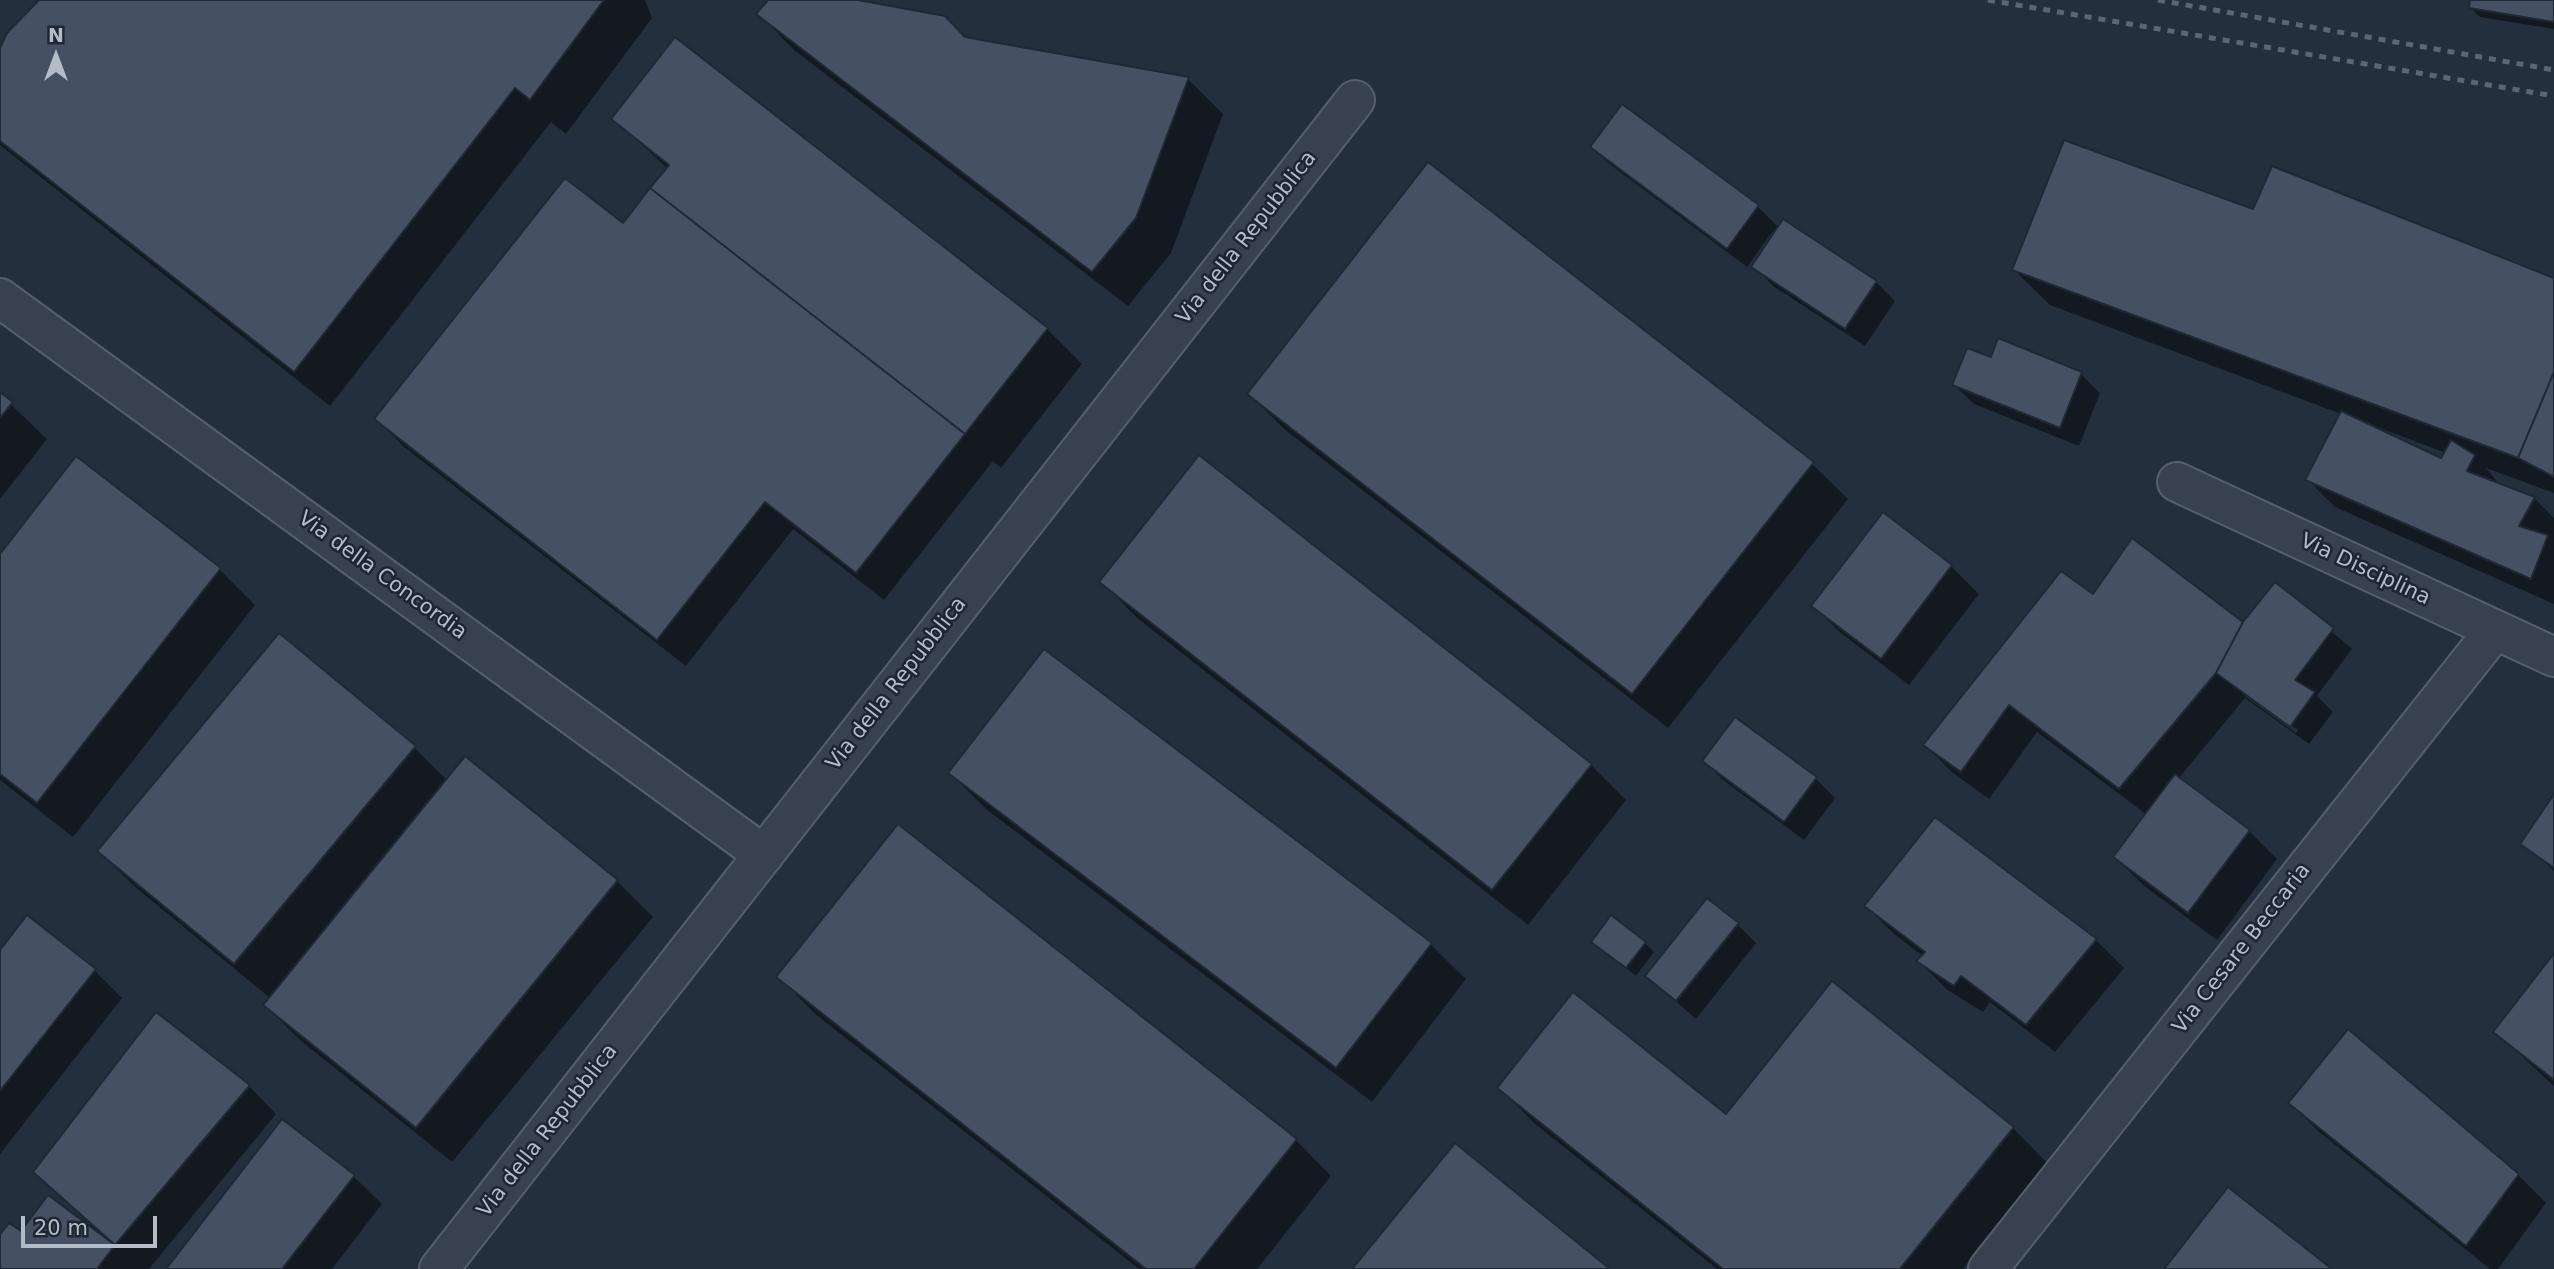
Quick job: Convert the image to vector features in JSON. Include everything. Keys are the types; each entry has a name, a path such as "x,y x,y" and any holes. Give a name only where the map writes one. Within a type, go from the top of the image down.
{"street":[{"name":"Via della Repubblica","path":"439,1269 1355,100"},
{"name":"Via della Concordia","path":"0,298 764,855"},
{"name":"Via Disciplina","path":"2177,482 2554,657"},
{"name":"Via Cesare Beccaria","path":"1988,1269 2495,630"}],"building":[{"path":"39,0 604,0 530,100 515,88 294,372 0,141 0,48 7,33"},
{"path":"768,0 858,0 945,16 965,37 1189,77 1136,218 1092,272 756,14"},
{"path":"2470,0 2554,0 2554,22 2469,8"},
{"path":"675,37 1048,328 965,434 650,188 669,165 611,119"},
{"path":"1622,104 1759,205 1727,249 1590,147"},
{"path":"2064,140 2253,209 2272,166 2554,278 2554,372 2518,458 2012,270"},
{"path":"1428,162 1814,462 1632,694 1247,394"},
{"path":"565,178 623,223 650,188 965,434 856,573 765,502 657,640 374,419"},
{"path":"1783,219 1877,281 1845,329 1751,267"},
{"path":"1998,338 2082,372 2060,428 1952,385 1967,348 1991,357"},
{"path":"2554,372 2554,477 2518,458"},
{"path":"0,392 13,402 0,418"},
{"path":"2341,411 2441,458 2451,440 2475,455 2467,471 2535,497 2519,526 2548,535 2531,579 2305,480"},
{"path":"1199,455 1592,764 1492,890 1099,582"},
{"path":"76,456 221,568 37,803 0,774 0,554"},
{"path":"1883,512 1952,565 1881,659 1811,606"},
{"path":"2132,538 2243,622 2216,673 2119,789 2009,705 1961,772 1923,745 2061,571 2093,594"},
{"path":"2275,582 2334,628 2295,680 2315,692 2290,727 2216,673 2243,622"},
{"path":"279,633 416,746 234,964 97,851"},
{"path":"1044,649 1432,943 1336,1068 948,773"},
{"path":"1735,717 1817,777 1784,822 1702,761"},
{"path":"465,756 618,880 416,1128 263,1005"},
{"path":"2175,774 2250,830 2188,913 2113,857"},
{"path":"2554,794 2554,868 2520,844"},
{"path":"1935,817 2097,939 2026,1025 1961,976 1954,986 1916,961 1925,952 1864,906"},
{"path":"898,824 1297,1139 1194,1269 1146,1269 776,977"},
{"path":"1707,898 1739,923 1676,1001 1645,976"},
{"path":"27,915 96,969 0,1091 0,950"},
{"path":"1611,915 1646,942 1626,968 1591,942"},
{"path":"2554,953 2554,1080 2493,1032"},
{"path":"1832,981 2014,1127 1900,1269 1723,1269 1497,1088 1573,992 1726,1114"},
{"path":"156,1012 250,1085 115,1245 33,1172"},
{"path":"2348,1029 2519,1174 2466,1246 2288,1103"},
{"path":"282,1119 355,1175 282,1269 166,1269"},
{"path":"1455,1143 1610,1269 1352,1269"},
{"path":"2228,1187 2332,1269 2164,1269"},
{"path":"48,1195 115,1245 97,1269 0,1269 0,1234 9,1223 21,1231"}],"railway":[{"path":"1988,0 2554,96"},
{"path":"2158,0 2554,70"}]}
